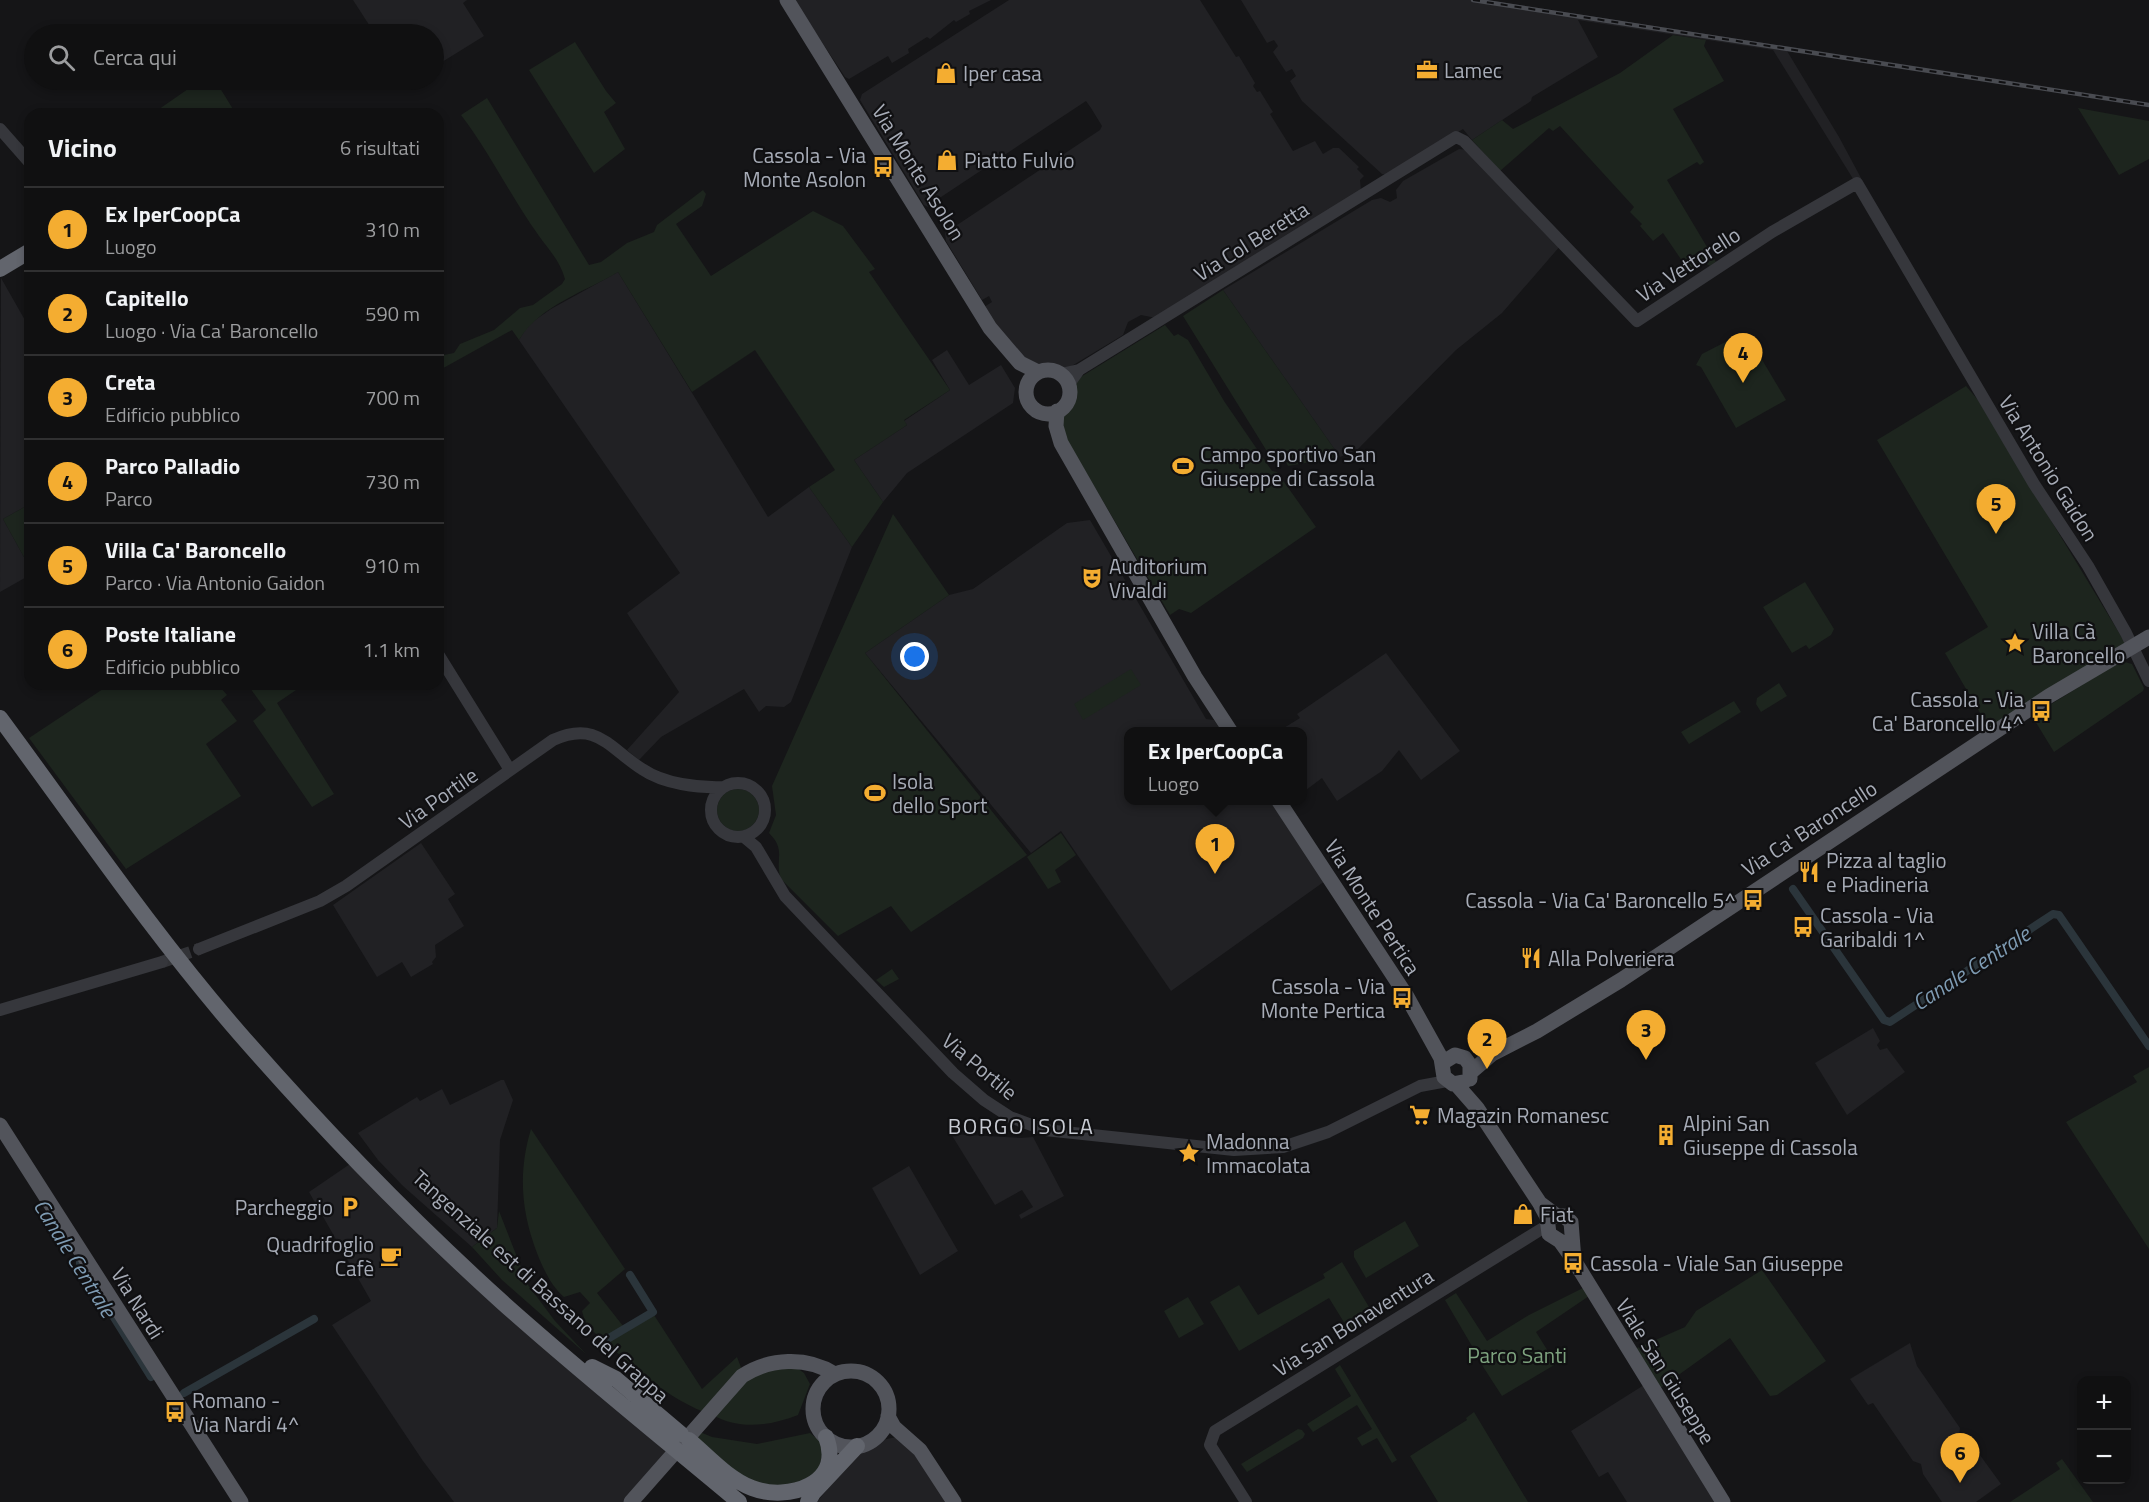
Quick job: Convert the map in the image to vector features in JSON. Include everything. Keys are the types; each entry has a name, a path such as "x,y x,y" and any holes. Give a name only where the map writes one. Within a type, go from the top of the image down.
{"highway":[{"path":"0,269 24,255"},
{"name":"Tangenziale est di Bassano del Grappa","path":"0,718 118,877 142,916 306,1107 428,1232 739,1502"},
{"path":"584,1366 616,1379 687,1435 742,1484 760,1491 780,1493 799,1490 822,1476 831,1456 826,1437"},
{"path":"584,1366 598,1394 712,1489 720,1502"},
{"name":"Tangenziale est di Bassano del Grappa","path":"584,1366 753,1502"},
{"path":"808,1502 813,1493 856,1446"}],"main road":[{"name":"Via Monte Asolon","path":"787,0 990,328 1033,377"},
{"path":"1052,417 1067,402 1065,379 1047,370 1033,377 1028,400 1033,407 1052,417 1061,443 1195,677 1228,727"},
{"name":"Via Ca' Baroncello","path":"1456,1069 1537,1031 1621,980 1996,730 2149,637"},
{"name":"Via Monte Pertica","path":"1281,805 1406,995 1430,1038 1456,1069"},
{"name":"Viale San Giuseppe","path":"1456,1069 1723,1502"},
{"name":"Via Nardi","path":"0,1125 241,1502"},
{"path":"795,1362 810,1375 817,1393"},
{"path":"631,1502 661,1469 687,1435 741,1376 771,1363 795,1362 826,1369 835,1374 858,1372 879,1383 889,1404 888,1416 876,1437"},
{"path":"835,1374 817,1393 813,1413 818,1427 826,1437 840,1445 856,1446 876,1437 891,1434 904,1436"},
{"path":"888,1416 894,1427 920,1450 954,1502"}],"street":[{"path":"0,129 24,157"},
{"name":"Via Vettorello","path":"1459,137 1636,321 1772,232 1857,183"},
{"name":"Via Col Beretta","path":"1065,379 1452,138 1459,137"},
{"name":"Via Antonio Gaidon","path":"1857,183 2034,484 2088,566 2149,681"},
{"path":"444,664 510,770"},
{"name":"Via Portile","path":"199,949 320,901 346,886 553,740 572,732 580,731 605,740 642,769 655,776 695,785 724,787"},
{"path":"695,785 703,789 711,804 712,818 721,832 736,838 744,837 760,828 766,810 757,790 741,783 724,787 711,804"},
{"name":"Via Portile","path":"760,828 762,858"},
{"name":"Via Portile","path":"744,837 756,847 785,896 953,1073 984,1100 1010,1117 1045,1130 1234,1150 1283,1147 1328,1132 1456,1069"},
{"path":"0,1010 76,990 130,970 162,962"},
{"name":"Via San Bonaventura","path":"1246,1502 1210,1445 1211,1436 1219,1427 1508,1250 1556,1230"}],"shaded area":[{"path":"353,0 467,0 463,3 484,36 444,61 444,24 369,24"},
{"path":"794,0 991,0 969,11 970,14 956,22 954,20 930,39 927,37 908,49 909,53 892,63 888,56 849,79 845,77"},
{"path":"1009,0 1200,0 1236,57 1239,56 1255,83 1253,86 1257,92 1260,91 1273,112 1270,114 1293,151 1315,141 1323,154 1333,148 1339,148 1359,167 1357,169 1364,176 1360,180 1361,191 1156,318 1141,315 1128,322 1123,335 1065,370 1048,366 1036,368 1020,359 984,307 992,302 989,296 982,300 946,241 945,233 1100,130 1102,126 1091,108 1086,101 935,201 932,209 924,205 860,100 862,94"},
{"path":"1241,0 1487,0 1784,46 1861,178 1855,182 1773,50 1578,20 1598,57 1532,97 1531,101 1472,140 1463,129 1387,175 1382,174 1302,101 1290,81 1296,76 1292,69 1286,72 1273,52 1278,46 1274,40 1267,43"},
{"path":"1459,149 1467,150 1561,245 1502,313 1456,350 1358,449 1340,457 1223,290 1372,200 1381,198 1390,202 1397,198 1396,190 1403,181"},
{"path":"618,272 768,517 809,487 852,547 791,702 784,707 766,706 759,712 744,689 661,737 639,760 627,750 679,692 627,613 680,573 519,340 528,325 551,309"},
{"path":"1,278 24,318 24,507 3,519 24,557 24,578 0,592"},
{"path":"947,350 969,385 1001,365 1015,388 1013,403 907,473 883,502 854,460 907,425 904,421 950,390 932,360"},
{"path":"1090,520 1206,719 1214,720 1219,727 1124,727 1124,805 1275,805 1325,881 1171,991 1061,831 1031,853 865,653 949,595 973,589 1067,523"},
{"path":"1386,653 1460,751 1421,780 1399,750 1382,771 1337,801 1322,778 1307,789 1307,727 1285,727 1300,718 1297,714"},
{"path":"421,843 455,894 448,899 464,926 435,945 436,957 433,964 411,977 402,962 377,977 333,905"},
{"path":"1873,1028 1880,1041 1877,1045 1880,1050 1887,1048 1905,1072 1847,1115 1815,1063"},
{"path":"504,1080 513,1100 500,1140 497,1228 472,1247 403,1186 378,1160 358,1133 417,1097 420,1101 442,1089 450,1105"},
{"path":"951,1134 1033,1137 1064,1196 1021,1219 1019,1215 1033,1207 1022,1190 995,1205"},
{"path":"350,1164 668,1454 627,1502 454,1502 423,1461 332,1325 371,1301 309,1192"},
{"path":"909,1166 958,1251 920,1275 872,1188"},
{"path":"1910,1343 1917,1366 1960,1428 1959,1435 1963,1433 1965,1436 1962,1439 1969,1440 2001,1484 1976,1502 1942,1502 1923,1474 1921,1464 1913,1461 1873,1403 1868,1405 1850,1379"},
{"path":"1644,1385 1719,1502 1627,1502 1608,1472 1599,1477 1571,1431"},
{"path":"897,1437 909,1444 949,1502 817,1502 857,1452 871,1442"}],"green space":[{"path":"1673,35 1706,40 1704,46 1724,81 1673,109 1704,162 1700,165 1697,162 1667,180 1716,262 1710,266 1705,263 1689,271 1663,233 1653,241 1640,226 1642,224 1630,212 1634,207 1560,126 1553,131 1549,128 1500,171 1472,140 1502,120 1513,129 1620,73"},
{"path":"575,42 616,103 604,112 625,149 594,173 529,70"},
{"path":"187,90 221,90 232,108 161,108"},
{"path":"487,98 589,265 601,262 627,243 654,232 657,225 703,190 706,194 702,206 676,224 711,276 813,211 843,226 875,269 869,272 950,390 904,420 907,425 854,460 883,502 852,547 809,487 835,470 755,350 692,392 618,272 551,308 528,328 519,340 512,330 444,368 444,355 454,353 460,344 494,330 520,308 533,305 562,284 565,279 557,261 461,115"},
{"path":"2078,108 2149,121 2149,159 2119,175"},
{"path":"1223,290 1340,457 1288,466 1283,456 1275,458 1268,453 1183,316"},
{"name":"Campo sportivo San Giuseppe di Cassola","path":"1165,325 1174,336 1178,334 1188,340 1224,401 1272,471 1277,472 1316,527 1191,613 1179,609 1170,615 1057,423 1065,409 1062,404 1073,395 1071,383"},
{"path":"1741,334 1748,336 1786,400 1736,428 1701,367 1696,365 1702,354"},
{"path":"1966,386 1978,400 2124,641 2124,646 1991,726 1986,723 1945,653 1988,627 1877,440"},
{"path":"24,507 24,557 3,519"},
{"name":"Isola dello Sport","path":"893,514 949,595 865,653 1027,855 911,932 891,906 838,936 781,879 779,850 769,833 776,815 772,786"},
{"path":"1805,582 1834,629 1831,635 1809,649 1806,645 1792,653 1763,607"},
{"path":"2121,661 2132,664 2144,688 2143,691 2054,752 2032,716"},
{"path":"1131,669 1141,685 1083,720 1074,704"},
{"path":"1779,683 1787,696 1761,712 1756,704 1757,698"},
{"path":"101,690 223,690 227,695 221,700 237,721 206,744 241,796 126,869 29,738"},
{"path":"251,690 296,690 277,703 334,794 312,807 253,721 266,710"},
{"path":"1734,701 1741,712 1689,744 1681,732"},
{"path":"738,789 753,795 759,810 753,825 738,831 723,825 717,810 723,795"},
{"path":"1061,833 1076,855 1055,870 1061,882 1048,889 1027,857"},
{"path":"892,969 899,979 884,987 876,980"},
{"path":"2149,1067 2149,1249 2066,1122 2137,1082 2133,1076"},
{"path":"531,1129 625,1269 597,1293 627,1331 652,1312 702,1389 737,1357 742,1370 704,1412 656,1385 586,1325 582,1311 590,1303 580,1292 564,1297 551,1282 537,1253 527,1222 525,1207 524,1161"},
{"path":"499,1211 528,1285 555,1321 586,1354 502,1280 472,1247 497,1228"},
{"path":"1405,1221 1419,1246 1366,1278 1354,1257 1354,1251"},
{"path":"1342,1262 1375,1317 1350,1332 1329,1298 1239,1351 1210,1302 1239,1285 1258,1315 1325,1278 1323,1274"},
{"path":"1762,1270 1826,1361 1777,1395 1770,1396 1730,1338 1659,1389 1635,1349 1685,1327 1696,1311"},
{"name":"Parco Santi","path":"1587,1286 1592,1294 1536,1332 1556,1364 1502,1396 1480,1362 1485,1358 1485,1352 1481,1350 1476,1353 1445,1300 1456,1293 1487,1341 1529,1315"},
{"path":"1188,1297 1204,1324 1179,1338 1164,1311"},
{"path":"1340,1365 1397,1460 1392,1463 1377,1438 1362,1446 1357,1438 1372,1429 1357,1405 1313,1432 1307,1424 1351,1396 1335,1369"},
{"path":"797,1368 804,1373 810,1384 798,1415 777,1422 755,1425 733,1423 713,1415 757,1369"},
{"path":"1474,1412 1528,1502 1438,1502 1410,1456 1467,1420 1466,1418"},
{"path":"1298,1429 1305,1434 1303,1438 1247,1472 1241,1464"},
{"path":"700,1432 712,1437 757,1444 810,1433 825,1445 815,1482 758,1488 693,1440"},
{"path":"2062,1459 2077,1480 2077,1484 2080,1484 2093,1502 2010,1502 2060,1469 2056,1463"}],"waterway":[{"name":"Canale Centrale","path":"1793,889 1884,1020 1890,1022 2053,914 2059,915 2149,1046"},
{"name":"Canale Centrale","path":"80,1263 151,1377"},
{"name":"Canale Centrale","path":"604,1341 653,1312 630,1275"},
{"name":"Canale Centrale","path":"184,1393 314,1319"}],"tunnel":[{"path":"162,962 199,949"}],"railway":[{"path":"1473,0 2149,105"}],"place":[{"name":"Lamec","path":"1427,70"},
{"name":"Iper casa","path":"946,73"},
{"name":"Piatto Fulvio","path":"947,160"},
{"name":"Cassola - Via Monte Asolon","path":"883,167"},
{"name":"Parco Palladio","path":"1743,383"},
{"name":"Campo sportivo San Giuseppe di Cassola","path":"1183,466"},
{"name":"Villa Ca' Baroncello","path":"1996,534"},
{"name":"Auditorium Vivaldi","path":"1092,578"},
{"name":"Villa Cà Baroncello","path":"2015,643"},
{"name":"Cassola - Via Ca' Baroncello 4^","path":"2041,711"},
{"name":"Isola dello Sport","path":"875,793"},
{"name":"Pizza al taglio e Piadineria","path":"1809,872"},
{"name":"Ex IperCoopCa","path":"1215,874"},
{"name":"Cassola - Via Ca' Baroncello 5^","path":"1753,900"},
{"name":"Cassola - Via Garibaldi 1^","path":"1803,927"},
{"name":"Alla Polveriera","path":"1531,958"},
{"name":"Cassola - Via Monte Pertica","path":"1402,998"},
{"name":"Creta","path":"1646,1060"},
{"name":"Capitello","path":"1487,1069"},
{"name":"Magazin Romanesc","path":"1420,1115"},
{"name":"Alpini San Giuseppe di Cassola","path":"1666,1135"},
{"name":"Madonna Immacolata","path":"1189,1153"},
{"name":"Parcheggio","path":"350,1207"},
{"name":"Fiat","path":"1523,1214"},
{"name":"Quadrifoglio Cafè","path":"391,1256"},
{"name":"Cassola - Viale San Giuseppe","path":"1573,1263"},
{"name":"Romano - Via Nardi 4^","path":"175,1412"},
{"name":"Poste Italiane","path":"1960,1483"}],"district":[{"name":"BORGO ISOLA","path":"1021,1126"}]}
